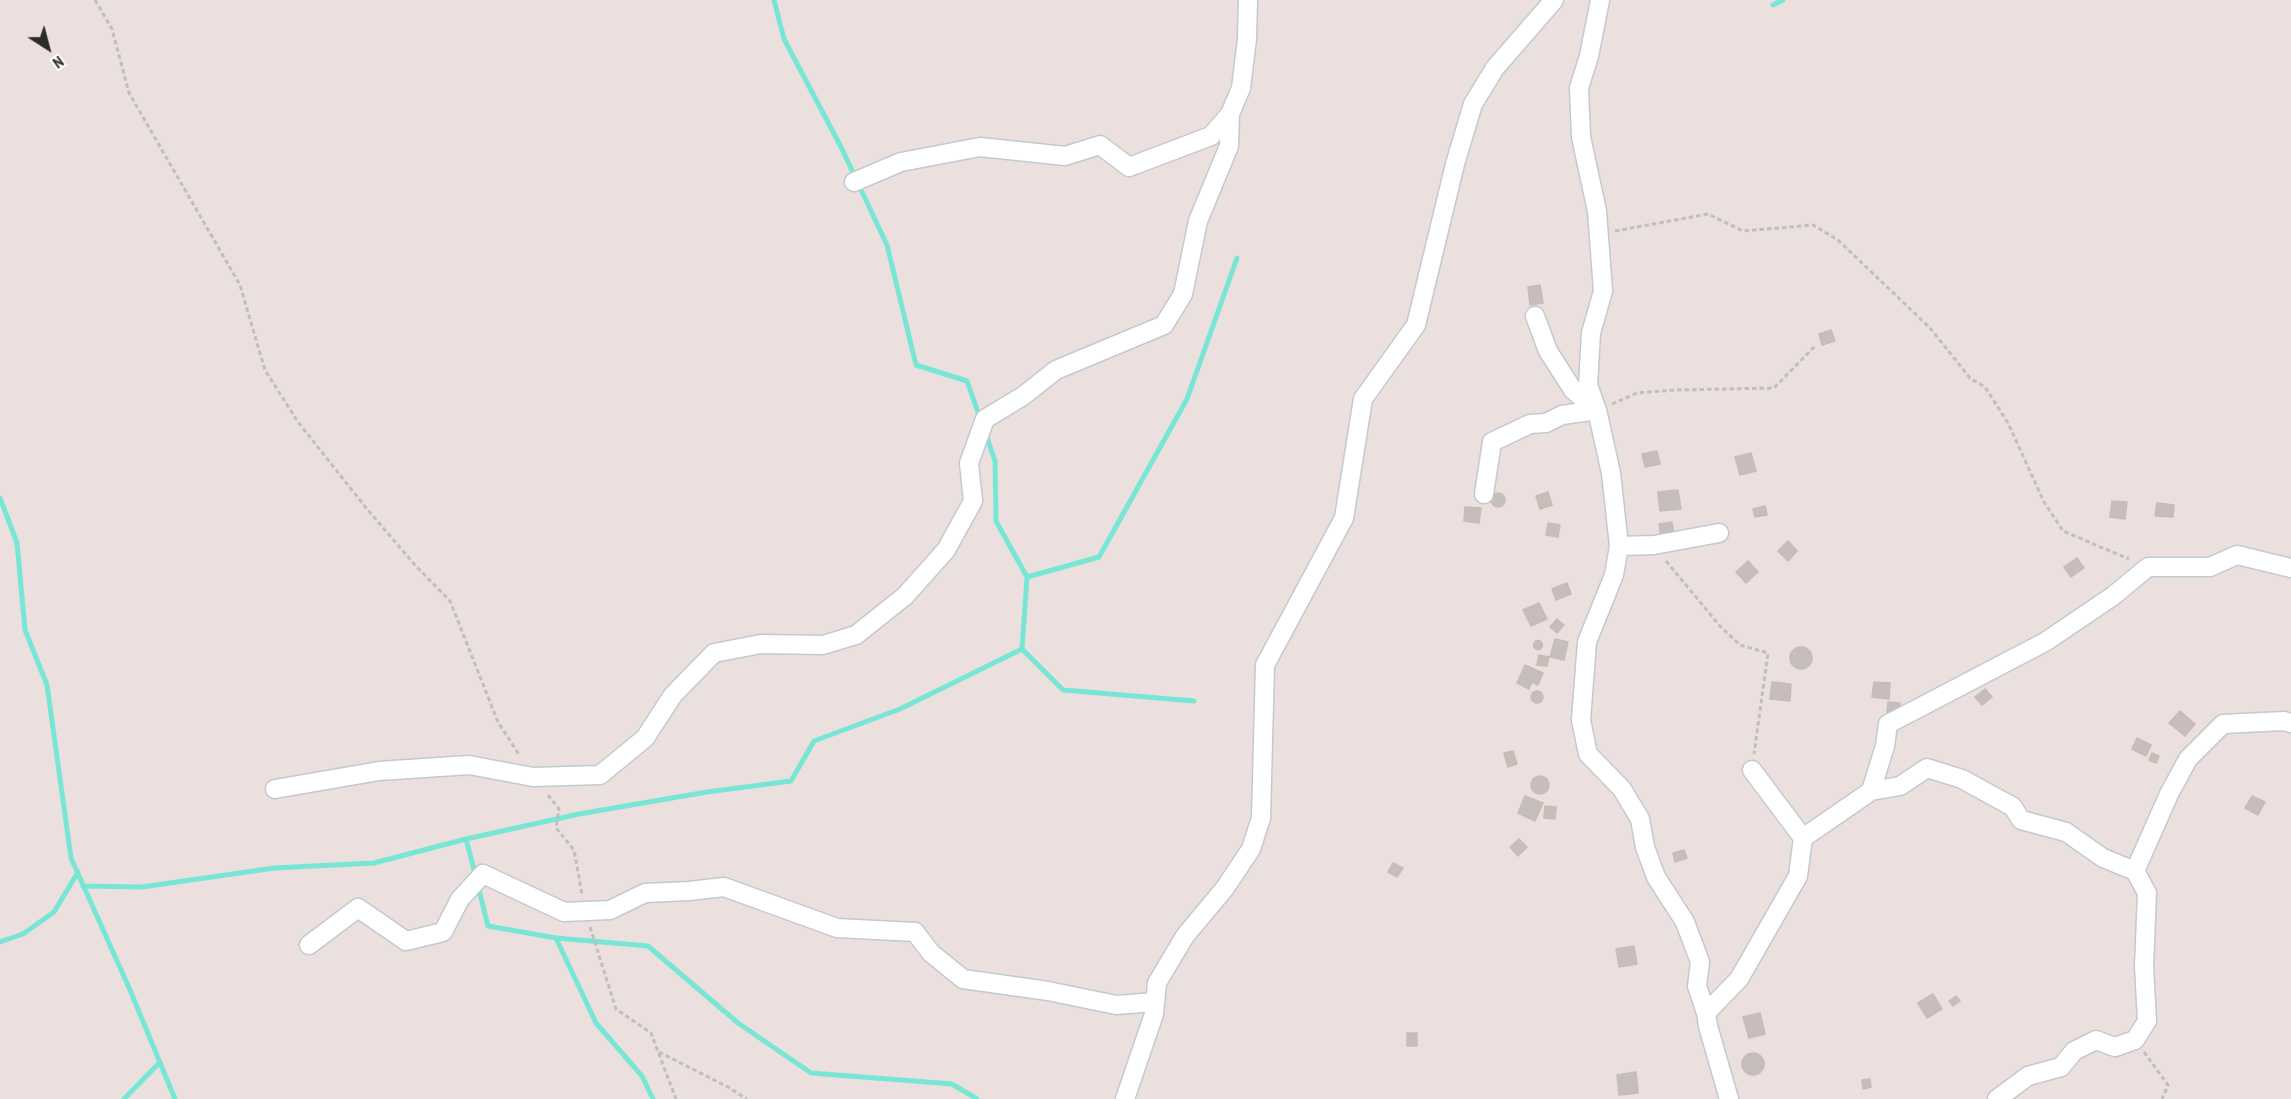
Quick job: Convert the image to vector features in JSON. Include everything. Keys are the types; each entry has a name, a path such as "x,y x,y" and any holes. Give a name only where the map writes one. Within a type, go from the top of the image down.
{"street":[{"path":"854,182 901,162 980,147 1065,156 1100,145 1129,167 1211,136 1230,114 1241,88 1247,39 1248,0"},
{"path":"1125,1099 1154,1014 1157,983 1185,936 1225,888 1251,849 1261,818 1265,664 1344,518 1363,399 1416,325 1455,165 1473,104 1495,68 1554,0"},
{"path":"1600,0 1580,88 1581,137 1597,211 1603,291 1591,333 1588,385 1597,410 1611,473 1619,546 1614,575 1587,642 1581,720 1588,754 1622,789 1640,819 1645,847 1656,877 1684,922 1700,962 1697,986 1729,1099"},
{"path":"275,789 380,771 469,765 532,775 600,774 645,738 674,695 714,653 761,644 823,645 856,635 904,596 946,550 973,501 969,463 985,418 1023,396 1056,370 1164,324 1183,294 1198,221 1229,146 1230,114"},
{"path":"1535,316 1548,351 1573,390 1597,410"},
{"path":"1484,494 1492,442 1530,424 1546,423 1562,415 1597,410"},
{"path":"1619,546 1654,545 1719,533"},
{"path":"1871,791 1885,746 1888,724 2045,642 2114,596 2148,567 2210,567 2237,555 2291,568"},
{"path":"2135,871 2169,794 2188,759 2223,724 2284,721 2291,723"},
{"path":"1803,838 1871,791 1900,786 1927,768 1962,779 2013,807 2021,820 2066,832 2103,858 2135,871 2147,893 2144,966 2147,1022 2135,1040 2115,1047 2096,1040 2074,1051 2061,1067 2028,1076 1997,1099"},
{"path":"1706,1012 1739,979 1798,876 1803,838 1752,770"},
{"path":"309,945 358,908 406,941 443,932 460,899 483,874 564,912 610,910 645,893 724,887 837,928 915,932 930,953 963,979 1048,991 1116,1005 1155,1002"}],"path":[{"path":"95,0 112,29 129,93 240,285 264,370 298,422 367,509 415,565 450,600 498,722 532,775 559,808 556,828 574,850 585,911 616,1009 651,1033 676,1099"},
{"path":"1599,234 1708,214 1743,231 1813,225 1838,240 1930,328 1970,378 1985,387 2007,423 2044,502 2063,531 2148,567"},
{"path":"1597,410 1637,393 1774,388 1815,345"},
{"path":"1654,545 1720,626 1740,645 1768,653 1752,770"},
{"path":"2135,1040 2168,1085 2162,1099"},
{"path":"659,1052 747,1099"}],"building":[{"path":"1540,285 1543,303 1530,305 1528,287"},
{"path":"1831,330 1835,341 1822,345 1819,334"},
{"path":"1657,451 1660,464 1645,467 1642,454"},
{"path":"1751,453 1756,471 1740,475 1735,457"},
{"path":"1678,490 1681,509 1660,511 1658,492"},
{"path":"1548,492 1552,505 1540,509 1536,496"},
{"path":"1495,493 1501,493 1505,500 1501,507 1495,507 1491,503 1491,497"},
{"path":"2112,501 2127,502 2125,519 2110,517"},
{"path":"2157,503 2174,505 2173,517 2155,516"},
{"path":"1765,506 1767,515 1755,517 1753,509"},
{"path":"1465,507 1481,508 1479,523 1464,521"},
{"path":"1672,522 1674,534 1661,537 1659,524"},
{"path":"1548,523 1560,525 1558,537 1546,535"},
{"path":"1788,541 1797,551 1788,561 1778,551"},
{"path":"2077,558 2084,568 2071,577 2064,567"},
{"path":"1748,561 1758,572 1746,583 1736,572"},
{"path":"1567,583 1571,594 1556,600 1552,589"},
{"path":"1539,603 1547,619 1531,626 1523,610"},
{"path":"1557,619 1564,625 1557,633 1550,627"},
{"path":"1555,639 1568,642 1564,660 1550,657"},
{"path":"1538,641 1542,645 1538,649 1534,645"},
{"path":"1801,647 1809,650 1812,658 1809,666 1801,669 1793,666 1790,658 1793,650"},
{"path":"1539,655 1549,657 1547,666 1537,665"},
{"path":"1525,665 1543,673 1538,685 1532,682 1529,689 1517,683"},
{"path":"1772,682 1791,684 1790,701 1770,699"},
{"path":"1874,682 1890,683 1889,699 1872,697"},
{"path":"1985,689 1992,697 1982,705 1975,697"},
{"path":"1539,691 1543,697 1539,703 1535,703 1531,695"},
{"path":"1888,702 1900,703 1898,715 1887,714"},
{"path":"2180,711 2195,724 2185,736 2169,723"},
{"path":"2137,738 2151,745 2146,756 2132,749"},
{"path":"1513,751 1517,764 1508,767 1504,753"},
{"path":"2152,753 2159,756 2156,763 2149,760"},
{"path":"1540,776 1546,779 1549,785 1546,791 1540,794 1534,791 1531,785 1534,779"},
{"path":"1525,796 1543,803 1535,821 1518,813"},
{"path":"2252,796 2265,802 2258,815 2245,808"},
{"path":"1545,806 1556,807 1555,819 1544,818"},
{"path":"1519,839 1527,847 1518,856 1510,847"},
{"path":"1684,850 1687,858 1675,862 1673,853"},
{"path":"1393,863 1403,868 1397,877 1388,872"},
{"path":"1634,946 1637,964 1619,967 1616,949"},
{"path":"1933,994 1942,1009 1927,1018 1918,1003"},
{"path":"1956,996 1960,1001 1953,1006 1949,1001"},
{"path":"1760,1013 1765,1034 1749,1038 1743,1017"},
{"path":"1407,1033 1417,1033 1417,1046 1407,1046"},
{"path":"1753,1053 1761,1056 1764,1064 1761,1072 1753,1075 1745,1072 1742,1064 1745,1056"},
{"path":"1636,1072 1638,1093 1619,1095 1617,1075"},
{"path":"1870,1079 1871,1087 1863,1089 1862,1080"}],"waterway":[{"path":"774,0 784,39 841,147 887,245 916,365 967,381 980,418"},
{"path":"1773,5 1783,0"},
{"path":"1022,649 1027,577 1099,557 1187,399 1237,258"},
{"path":"986,435 995,461 996,521 1027,577"},
{"path":"0,498 17,543 25,630 47,685 71,858 130,990 175,1099"},
{"path":"466,839 579,814 707,792 791,781 814,741 900,709 1022,649 1063,690 1194,701"},
{"path":"83,886 142,887 274,868 374,863 466,839 476,877"},
{"path":"0,942 23,934 54,912 78,872"},
{"path":"478,886 488,926 556,938 648,946 738,1023 811,1073 952,1084 977,1099"},
{"path":"556,938 596,1023 642,1076 653,1099"},
{"path":"124,1099 160,1062"}]}
